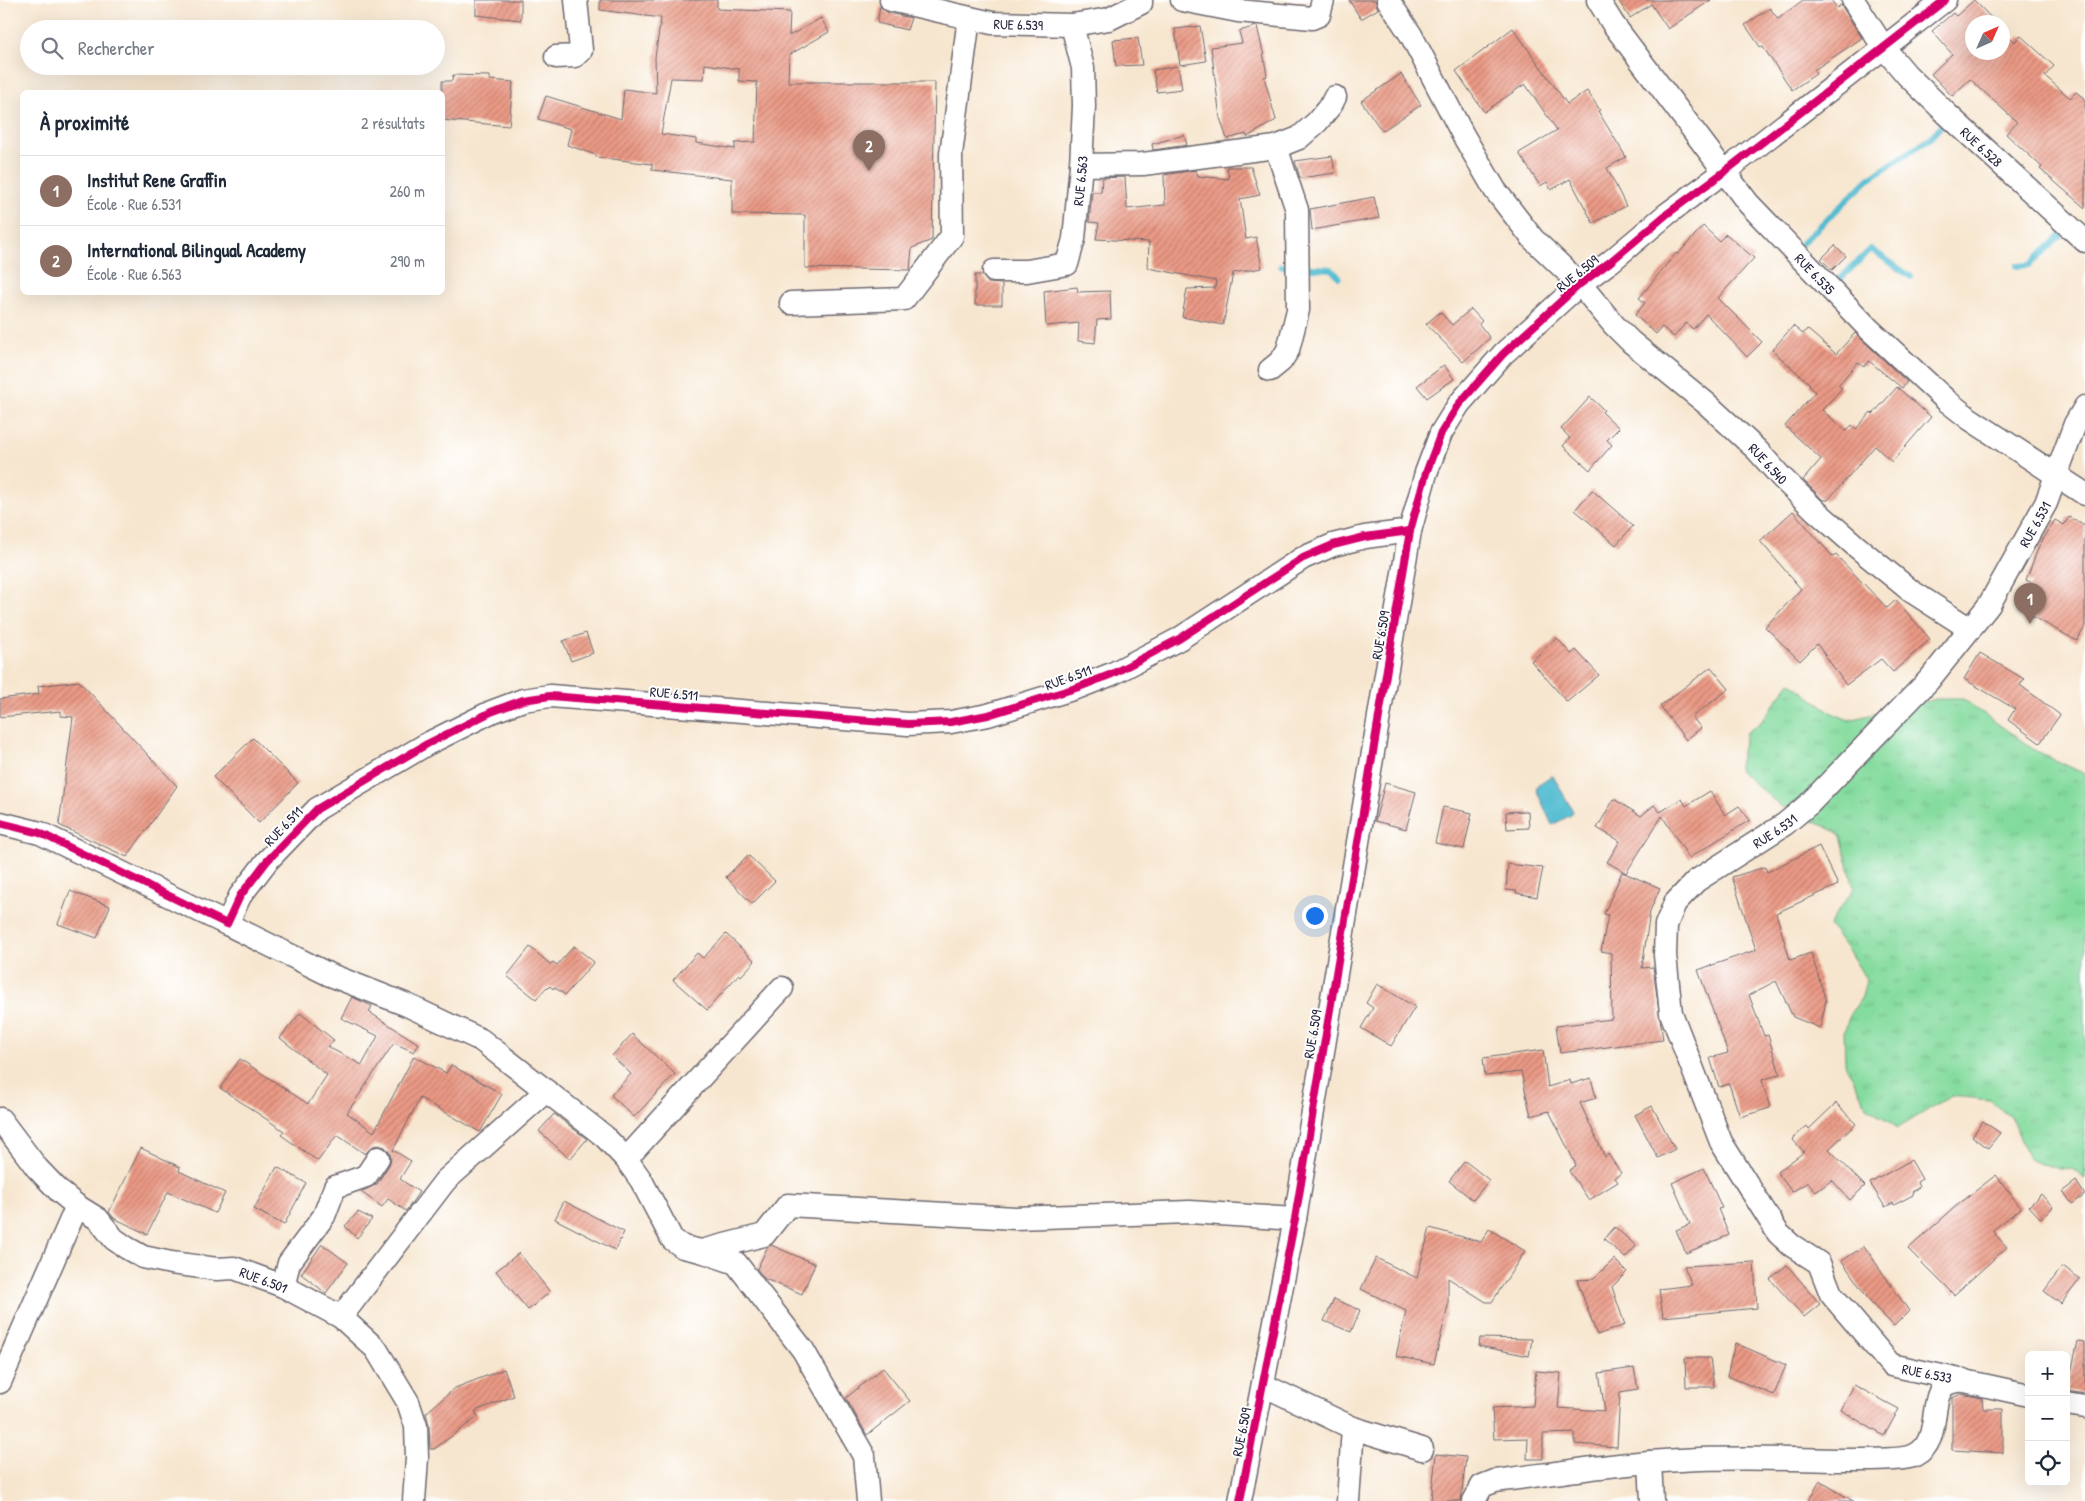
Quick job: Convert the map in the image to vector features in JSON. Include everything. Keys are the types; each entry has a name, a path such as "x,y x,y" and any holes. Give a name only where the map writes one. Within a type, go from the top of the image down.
{"street":[{"path":"556,57 575,56 581,50 576,0"},
{"name":"RUE 6.539","path":"891,0 992,23 1072,26 1109,19 1145,1"},
{"path":"1182,0 1238,11 1312,18 1319,16 1323,0"},
{"name":"RUE 6.540","path":"1388,0 1411,35 1463,135 1495,190 1533,239 1580,284 1614,326 1707,404 1757,450 1809,504 1857,547 1911,591 1970,629"},
{"name":"RUE 6.535","path":"1598,0 1613,24 1748,203 1869,329 1906,364 1970,419 2085,494"},
{"name":"RUE 6.528","path":"1853,0 1884,48 1907,75 1946,114 2085,241"},
{"name":"RUE 6.509","path":"1240,1501 1295,1219 1410,531 1426,473 1441,433 1459,404 1503,354 1580,284 1610,262 1667,214 1945,0"},
{"path":"791,303 904,299 952,236 951,154 969,18"},
{"name":"RUE 6.563","path":"994,271 1026,271 1067,264 1074,239 1084,106 1083,68 1072,26"},
{"path":"1081,165 1143,164 1276,147 1299,138 1317,122 1331,105 1335,96"},
{"path":"1270,370 1281,361 1288,350 1298,310 1296,210 1276,147"},
{"name":"RUE 6.531","path":"1818,1263 1791,1246 1778,1233 1721,1142 1671,1013 1665,955 1666,925 1675,902 1696,881 1785,824 1809,804 1929,680 1989,605 2046,503 2075,424 2085,406"},
{"name":"RUE 6.511","path":"227,924 240,896 267,861 317,809 427,744 491,712 522,700 550,696 908,724 951,722 988,715 1036,702 1104,677 1179,640 1303,558 1333,545 1357,539 1410,531"},
{"path":"0,823 40,833 320,971 423,1012 481,1040 604,1136 626,1159 640,1180 672,1239 683,1248 701,1251 736,1263 803,1350 864,1456 868,1501"},
{"path":"626,1159 782,988"},
{"path":"341,1316 445,1181 546,1091"},
{"name":"RUE 6.501","path":"3,1129 60,1192 77,1206 98,1219 114,1239 142,1257 218,1269 234,1268 283,1286 341,1316 376,1349 408,1402 416,1426 418,1458 414,1501"},
{"path":"283,1286 289,1263 324,1216 335,1187 366,1176 378,1158"},
{"path":"701,1251 764,1235 788,1205 1015,1218 1190,1212 1295,1219"},
{"path":"0,1382 77,1206"},
{"name":"RUE 6.533","path":"1818,1263 1831,1294 1891,1366 2025,1394"},
{"path":"1474,1501 1482,1486 1496,1481 1650,1462 1740,1459 1873,1460 1915,1455 1927,1444 1933,1431 1939,1394 1950,1383 1964,1380"},
{"path":"1263,1385 1353,1428 1422,1449"},
{"path":"2070,1405 2085,1407"},
{"path":"1348,1501 1353,1428"},
{"path":"1650,1462 1652,1501"}],"green space":[{"path":"1790,682 1832,713 1849,720 1936,699 1963,699 2036,751 2085,774 2085,1179 2072,1169 2049,1167 2029,1159 2011,1117 1990,1100 1951,1096 1898,1128 1867,1107 1845,1063 1844,1032 1850,1015 1862,997 1866,979 1829,925 1854,888 1841,836 1833,830 1782,807 1738,770 1746,733 1761,722"}],"water":[{"path":"1553,776 1573,811 1571,815 1552,825 1536,789 1539,784"}],"building":[{"path":"476,0 521,0 521,20 476,15"},
{"path":"600,0 717,0 717,9 790,12 789,36 821,18 829,32 789,55 788,82 935,82 932,240 912,248 910,270 805,268 805,215 732,214 732,179 652,170 652,164 596,157 596,155 567,145 571,129 538,119 546,96 621,119 624,89 656,93 655,57 661,18 600,10","holes":["705,64 739,69 739,81 757,82 755,142 735,143 735,149 696,143 696,139 661,134 671,78 704,79"]},
{"path":"1349,0 1375,0 1378,9 1361,19"},
{"path":"1618,0 1711,0 1668,29 1651,4 1630,18"},
{"path":"1803,0 1831,0 1837,8 1841,5 1862,38 1814,70 1816,74 1792,90 1763,47 1761,48 1745,25 1770,8 1778,19"},
{"path":"1974,0 1988,15 1965,15 1965,60 2010,60 2010,37 2015,42 2020,35 2054,66 2045,76 2070,98 2076,92 2085,99 2085,208 2040,169 2042,167 2006,134 2017,122 1970,79 1952,96 1931,74 1952,54 1932,31 1953,13 1956,16"},
{"path":"880,6 888,13 911,18 907,30 877,23"},
{"path":"1200,26 1206,61 1180,65 1175,29"},
{"path":"1257,26 1267,76 1264,77 1276,120 1247,137 1246,134 1227,139 1220,118 1211,47 1242,43 1239,31"},
{"path":"1513,28 1567,104 1587,91 1600,110 1598,111 1626,157 1607,168 1626,206 1593,223 1570,179 1551,190 1547,182 1540,186 1519,153 1557,130 1525,84 1484,112 1456,71"},
{"path":"1138,38 1142,65 1116,66 1113,40"},
{"path":"1178,66 1182,89 1157,92 1153,70"},
{"path":"1401,74 1421,105 1382,131 1361,101"},
{"path":"453,75 490,76 490,80 513,82 509,126 445,120 445,90 442,90 442,81 452,81"},
{"path":"1184,135 1187,145 1153,150 1152,144"},
{"path":"1332,156 1335,173 1300,178 1295,161"},
{"path":"1227,167 1251,167 1260,195 1240,199 1246,239 1256,237 1262,268 1233,273 1223,325 1182,317 1187,289 1215,288 1216,281 1148,268 1149,242 1096,239 1099,223 1089,222 1092,192 1101,192 1102,178 1125,177 1127,209 1165,205 1164,175 1196,170 1198,176 1229,179"},
{"path":"1374,197 1379,218 1312,230 1310,209"},
{"path":"1703,226 1719,241 1726,234 1754,258 1718,298 1762,342 1747,357 1706,314 1693,329 1686,323 1674,337 1662,327 1656,334 1635,315 1645,303 1639,298 1676,253 1678,254"},
{"path":"1835,245 1846,256 1832,270 1821,259"},
{"path":"975,275 982,275 988,283 1002,284 1002,305 975,305"},
{"path":"1077,287 1078,292 1110,291 1111,319 1097,320 1095,343 1078,341 1079,323 1046,326 1044,291"},
{"path":"1471,309 1482,321 1479,324 1490,338 1463,362 1426,324 1440,312 1452,325"},
{"path":"1793,326 1803,334 1807,329 1836,354 1855,333 1907,382 1902,388 1869,361 1864,367 1858,362 1838,385 1842,388 1822,410 1846,431 1852,425 1856,429 1871,412 1873,414 1897,387 1931,417 1892,462 1875,446 1828,500 1823,500 1803,480 1821,459 1785,426 1815,392 1810,384 1772,350"},
{"path":"1444,365 1454,379 1427,398 1417,386"},
{"path":"1590,397 1619,428 1607,440 1612,445 1590,470 1563,446 1570,438 1561,429"},
{"path":"1592,490 1633,526 1616,545 1575,510"},
{"path":"1793,511 1833,557 1836,555 1887,608 1896,600 1930,639 1893,672 1881,659 1846,685 1817,644 1800,661 1765,627 1801,589 1760,541"},
{"path":"2069,517 2085,526 2085,627 2077,641 2023,611 2027,604 2021,601 2032,583 2026,580 2039,546 2055,520 2064,525"},
{"path":"586,633 593,653 571,661 563,641"},
{"path":"1557,638 1571,654 1576,650 1599,675 1567,702 1531,661"},
{"path":"1980,653 2024,679 2020,685 2060,715 2040,743 2008,720 2015,709 1964,679"},
{"path":"1711,667 1729,689 1692,717 1701,728 1686,740 1660,706"},
{"path":"79,681 177,786 127,857 59,825 73,717 61,716 61,711 0,717 0,699 39,694 38,686"},
{"path":"253,738 298,783 259,823 213,777"},
{"path":"1385,783 1416,792 1406,829 1375,821"},
{"path":"1710,791 1725,815 1739,806 1750,820 1689,858 1662,816 1626,873 1607,862 1620,841 1597,828 1614,799 1641,816 1654,805 1660,812 1682,799 1686,806"},
{"path":"1443,807 1472,813 1464,849 1435,843"},
{"path":"1528,811 1529,828 1507,829 1506,812"},
{"path":"1819,846 1838,885 1776,913 1790,960 1811,953 1826,1001 1820,1028 1793,1017 1776,981 1749,995 1764,1036 1768,1035 1780,1074 1762,1080 1770,1108 1740,1117 1729,1084 1719,1087 1710,1058 1728,1053 1698,970 1756,950 1732,877 1765,867 1767,872"},
{"path":"748,855 775,881 752,904 726,877"},
{"path":"1508,864 1543,868 1537,897 1506,890"},
{"path":"1622,872 1660,888 1650,911 1642,968 1653,967 1663,1040 1560,1053 1556,1026 1612,1019 1611,953 1601,951 1608,915 1604,914"},
{"path":"70,891 110,906 97,938 58,924"},
{"path":"726,934 755,961 741,976 739,974 707,1010 673,980 697,953 703,958"},
{"path":"574,946 594,962 565,995 550,986 536,999 507,976 530,947 550,964 553,962 557,965"},
{"path":"1377,984 1415,1007 1391,1046 1361,1028 1373,1008 1366,1003"},
{"path":"352,997 372,1006 369,1012 419,1044 414,1052 394,1043 347,1113 374,1132 414,1056 446,1073 451,1065 502,1094 480,1132 420,1098 393,1150 411,1161 400,1179 419,1192 406,1211 388,1199 382,1207 361,1192 377,1184 389,1165 390,1153 385,1147 373,1146 365,1154 337,1135 318,1161 281,1135 284,1131 220,1088 240,1059 308,1104 327,1075 280,1038 300,1013 334,1040 328,1047 362,1065 378,1036 341,1018"},
{"path":"632,1034 675,1074 634,1117 611,1095 631,1074 612,1056"},
{"path":"1543,1050 1548,1087 1570,1080 1571,1084 1591,1078 1596,1098 1580,1103 1605,1157 1608,1154 1621,1173 1615,1178 1618,1182 1589,1200 1569,1171 1576,1165 1549,1111 1531,1116 1521,1072 1485,1076 1483,1058"},
{"path":"1836,1103 1856,1124 1829,1149 1865,1186 1850,1200 1832,1180 1816,1192 1808,1182 1792,1192 1777,1172 1804,1152 1792,1139 1807,1126 1809,1129"},
{"path":"1652,1106 1675,1149 1658,1158 1635,1115"},
{"path":"554,1114 587,1139 570,1159 539,1131"},
{"path":"1983,1121 2000,1133 1988,1148 1972,1136"},
{"path":"141,1148 180,1167 179,1171 225,1193 215,1213 168,1192 147,1234 114,1218 109,1212"},
{"path":"1911,1160 1922,1179 1917,1182 1919,1187 1912,1192 1913,1195 1894,1205 1893,1203 1885,1207 1870,1183"},
{"path":"1465,1161 1489,1180 1473,1200 1449,1181"},
{"path":"277,1167 306,1183 284,1225 254,1209"},
{"path":"1704,1168 1722,1208 1718,1209 1729,1235 1686,1253 1676,1230 1690,1224 1672,1183"},
{"path":"1996,1175 2021,1208 1992,1231 2007,1247 1954,1295 1908,1249 1955,1207"},
{"path":"2076,1181 2085,1195 2072,1204 2063,1191"},
{"path":"2041,1194 2053,1207 2041,1219 2029,1206"},
{"path":"564,1201 624,1232 615,1250 555,1219"},
{"path":"358,1212 372,1219 357,1238 345,1226"},
{"path":"1615,1227 1636,1246 1625,1258 1604,1239"},
{"path":"1430,1228 1481,1242 1489,1229 1525,1251 1492,1302 1486,1302 1448,1278 1448,1306 1434,1364 1396,1356 1406,1311 1361,1289 1376,1258 1417,1278"},
{"path":"322,1244 348,1263 326,1293 301,1274"},
{"path":"771,1245 815,1264 802,1294 765,1279 757,1269 767,1248"},
{"path":"1864,1246 1909,1311 1894,1326 1871,1303 1842,1261"},
{"path":"519,1253 550,1292 528,1310 496,1271"},
{"path":"1614,1259 1627,1272 1612,1287 1625,1325 1597,1335 1577,1280 1594,1279"},
{"path":"1754,1262 1757,1308 1663,1317 1659,1289 1692,1285 1684,1266"},
{"path":"1787,1265 1820,1304 1804,1317 1770,1279"},
{"path":"2063,1266 2080,1279 2061,1304 2044,1291"},
{"path":"1334,1299 1360,1310 1351,1332 1324,1321"},
{"path":"1480,1338 1532,1339 1529,1356 1479,1346"},
{"path":"2078,1341 2085,1342 2085,1394 2070,1392 2070,1377"},
{"path":"1735,1343 1786,1365 1774,1395 1727,1376"},
{"path":"1685,1358 1710,1358 1714,1387 1686,1387"},
{"path":"883,1368 910,1401 867,1435 846,1398"},
{"path":"1634,1368 1638,1389 1620,1392 1617,1447 1575,1444 1575,1433 1543,1434 1543,1459 1527,1459 1528,1438 1494,1439 1492,1408 1533,1406 1536,1371 1561,1373 1558,1408 1605,1411 1599,1373"},
{"path":"504,1369 514,1396 475,1411 478,1417 434,1449 430,1449 429,1425 426,1413 455,1388"},
{"path":"1854,1385 1899,1409 1884,1436 1841,1410"},
{"path":"1961,1394 1982,1398 1983,1409 2003,1409 2003,1453 1952,1450 1952,1398"},
{"path":"1436,1454 1466,1457 1461,1501 1431,1501"},
{"path":"1820,1481 1853,1501 1808,1501"}],"waterway":[{"path":"1802,243 1870,178 1929,139 1944,123"},
{"path":"2017,266 2030,265 2061,235"},
{"path":"1840,279 1871,249 1911,277"},
{"path":"1281,266 1331,269 1339,277"}],"cycle path":[{"path":"1240,1501 1295,1219 1410,531 1426,473 1441,433 1459,404 1503,354 1580,284 1610,262 1667,214 1945,0"},
{"path":"0,823 40,833 227,924 240,896 267,861 317,809 427,744 491,712 523,700 550,696 908,724 951,722 988,715 1079,687 1112,674 1179,639 1303,558 1333,545 1365,537 1410,531"}],"place":[{"name":"International Bilingual Academy","path":"869,171"},
{"name":"Institut Rene Graffin","path":"2030,624"}]}
